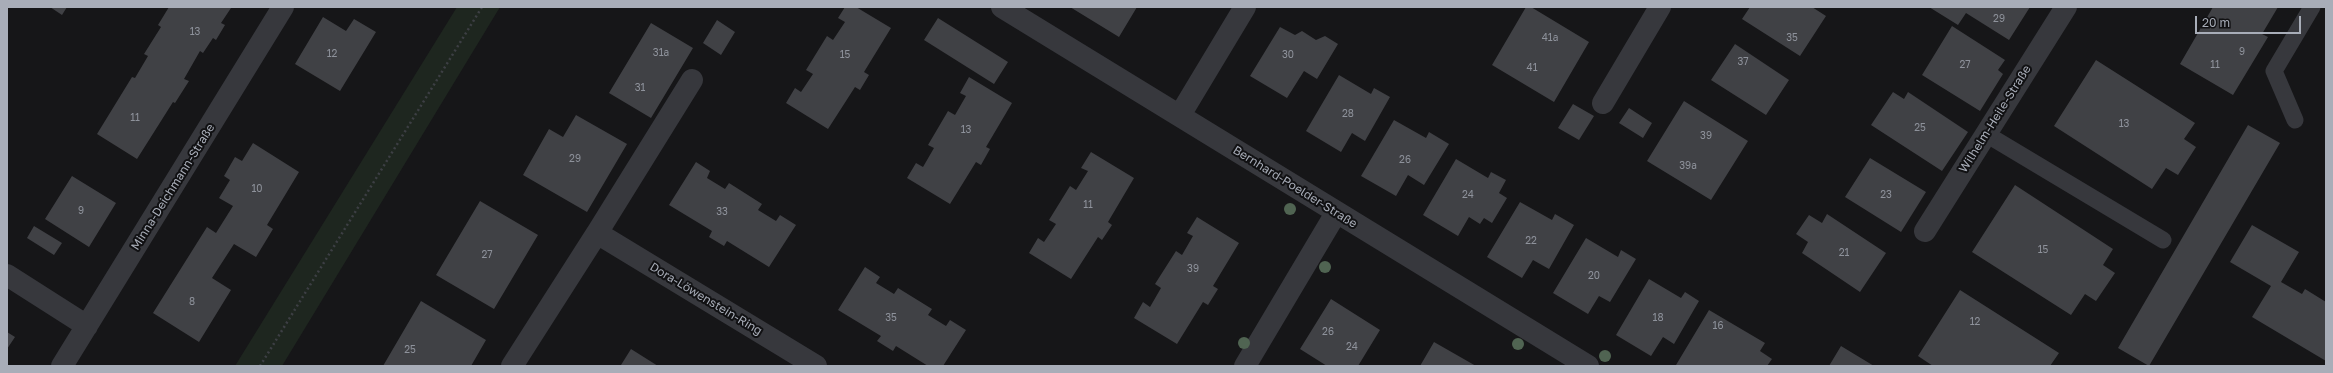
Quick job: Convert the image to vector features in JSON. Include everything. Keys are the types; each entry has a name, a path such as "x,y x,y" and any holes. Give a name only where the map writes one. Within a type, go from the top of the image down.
{"street":[{"name":"Minna-Deichmann-Straße","path":"62,366 283,7"},
{"name":"Bernhard-Poelder-Straße","path":"1002,7 1588,366"},
{"path":"1180,115 1245,7"},
{"path":"1603,103 1660,7"},
{"name":"Wilhelm-Heile-Straße","path":"1925,231 2066,7"},
{"path":"512,366 692,80"},
{"path":"1245,366 1336,213"},
{"name":"Dora-Löwenstein-Ring","path":"597,233 816,366"},
{"path":"7,275 87,326"}],"lane":[{"path":"2295,120 2274,71 2312,7"},
{"path":"1986,134 2163,240"}],"path":[{"path":"260,366 482,7"}],"shaded area":[{"path":"457,7 500,7 282,366 235,366"}],"building":[{"path":"50,7 67,7 62,15"},
{"path":"169,7 231,8 221,23 225,25 216,40 213,38 203,53 200,51 184,79 189,81 175,103 173,102 137,159 97,134 132,77 135,78 148,56 144,54 161,27 158,25"},
{"path":"845,7 856,7 891,28 864,72 869,75 860,90 855,87 828,129 786,103 795,88 801,92 813,74 806,70 827,36 833,40 845,22 838,18"},
{"path":"1070,7 1137,7 1119,37"},
{"path":"1526,7 1531,7 1589,42 1554,102 1492,65"},
{"path":"1750,7 1812,7 1826,16 1800,56 1742,19"},
{"path":"1929,7 2030,7 2009,40 1966,13 1958,25"},
{"path":"2213,7 2278,7 2262,34 2268,37 2233,95 2180,64"},
{"path":"323,17 346,31 354,19 376,32 340,91 295,64"},
{"path":"938,18 1008,62 994,84 924,40"},
{"path":"717,20 735,32 721,55 703,43"},
{"path":"651,23 693,48 651,118 609,93"},
{"path":"1952,26 2005,60 1998,70 2003,74 1980,111 1922,75"},
{"path":"1280,27 1295,35 1302,31 1316,40 1325,36 1338,44 1317,79 1304,71 1287,98 1250,76"},
{"path":"1735,44 1789,80 1766,115 1711,80"},
{"path":"2096,60 2195,123 2184,139 2196,147 2178,175 2166,168 2152,189 2054,126"},
{"path":"1339,75 1371,94 1374,88 1390,97 1365,141 1352,133 1341,152 1306,131"},
{"path":"969,77 1012,103 986,147 990,149 981,165 976,162 950,204 907,178 916,163 923,167 934,148 928,145 948,111 955,115 966,96 960,93"},
{"path":"1893,92 1904,99 1908,92 1968,132 1942,171 1871,125"},
{"path":"1684,101 1748,141 1711,200 1647,161"},
{"path":"1573,104 1594,116 1579,140 1558,128"},
{"path":"1629,108 1652,123 1643,138 1619,123"},
{"path":"576,115 627,144 587,212 523,175 549,129 563,137"},
{"path":"1394,120 1426,138 1429,132 1449,144 1424,185 1408,175 1396,196 1361,176"},
{"path":"2248,125 2280,143 2149,366 2118,348"},
{"path":"253,143 299,172 267,225 273,229 256,257 234,244 212,278 231,290 199,342 153,313 207,227 216,233 233,206 219,198 230,180 224,176 235,157 242,161"},
{"path":"1091,152 1134,178 1108,222 1112,225 1102,240 1098,237 1071,279 1029,253 1038,238 1044,242 1056,224 1049,220 1070,186 1076,190 1088,171 1081,168"},
{"path":"1870,158 1926,192 1901,232 1845,197"},
{"path":"1456,159 1488,178 1491,172 1506,180 1499,193 1507,198 1492,223 1484,218 1480,224 1469,217 1458,236 1423,215"},
{"path":"696,162 710,171 707,178 725,189 729,183 762,204 758,210 776,221 780,215 796,225 769,267 727,241 724,246 709,237 712,231 669,205"},
{"path":"72,176 116,203 89,247 45,219"},
{"path":"2015,185 2113,249 2103,265 2115,273 2096,301 2085,294 2071,315 1972,252"},
{"path":"480,201 538,235 494,309 436,275"},
{"path":"1520,202 1552,220 1555,214 1574,225 1549,269 1533,260 1522,278 1487,257"},
{"path":"1827,214 1886,253 1860,292 1802,253 1808,242 1796,234 1809,215 1822,223"},
{"path":"1197,217 1239,243 1213,286 1218,289 1208,305 1203,302 1177,344 1134,318 1143,302 1150,307 1161,288 1155,284 1176,251 1182,255 1193,236 1187,233"},
{"path":"2252,225 2299,252 2281,282 2302,294 2305,289 2326,302 2326,361 2252,317 2271,286 2230,262"},
{"path":"34,226 62,243 54,255 27,238"},
{"path":"1586,238 1618,257 1621,250 1636,259 1610,302 1599,296 1588,314 1553,293"},
{"path":"865,267 880,277 876,283 894,294 898,288 932,309 928,315 946,326 950,320 966,330 943,366 928,366 896,346 893,351 877,341 881,336 838,310"},
{"path":"1649,279 1681,298 1685,292 1699,301 1674,344 1663,337 1651,356 1616,335"},
{"path":"1960,290 2059,353 2050,366 1933,366 1918,356"},
{"path":"1331,299 1380,330 1358,366 1327,366 1300,349"},
{"path":"421,301 486,340 471,366 383,366"},
{"path":"1709,310 1765,343 1760,351 1772,359 1767,366 1676,365"},
{"path":"7,332 15,337 7,349"},
{"path":"1434,342 1476,366 1420,366"},
{"path":"1841,346 1874,366 1829,366"},
{"path":"631,349 658,366 621,365"}]}
